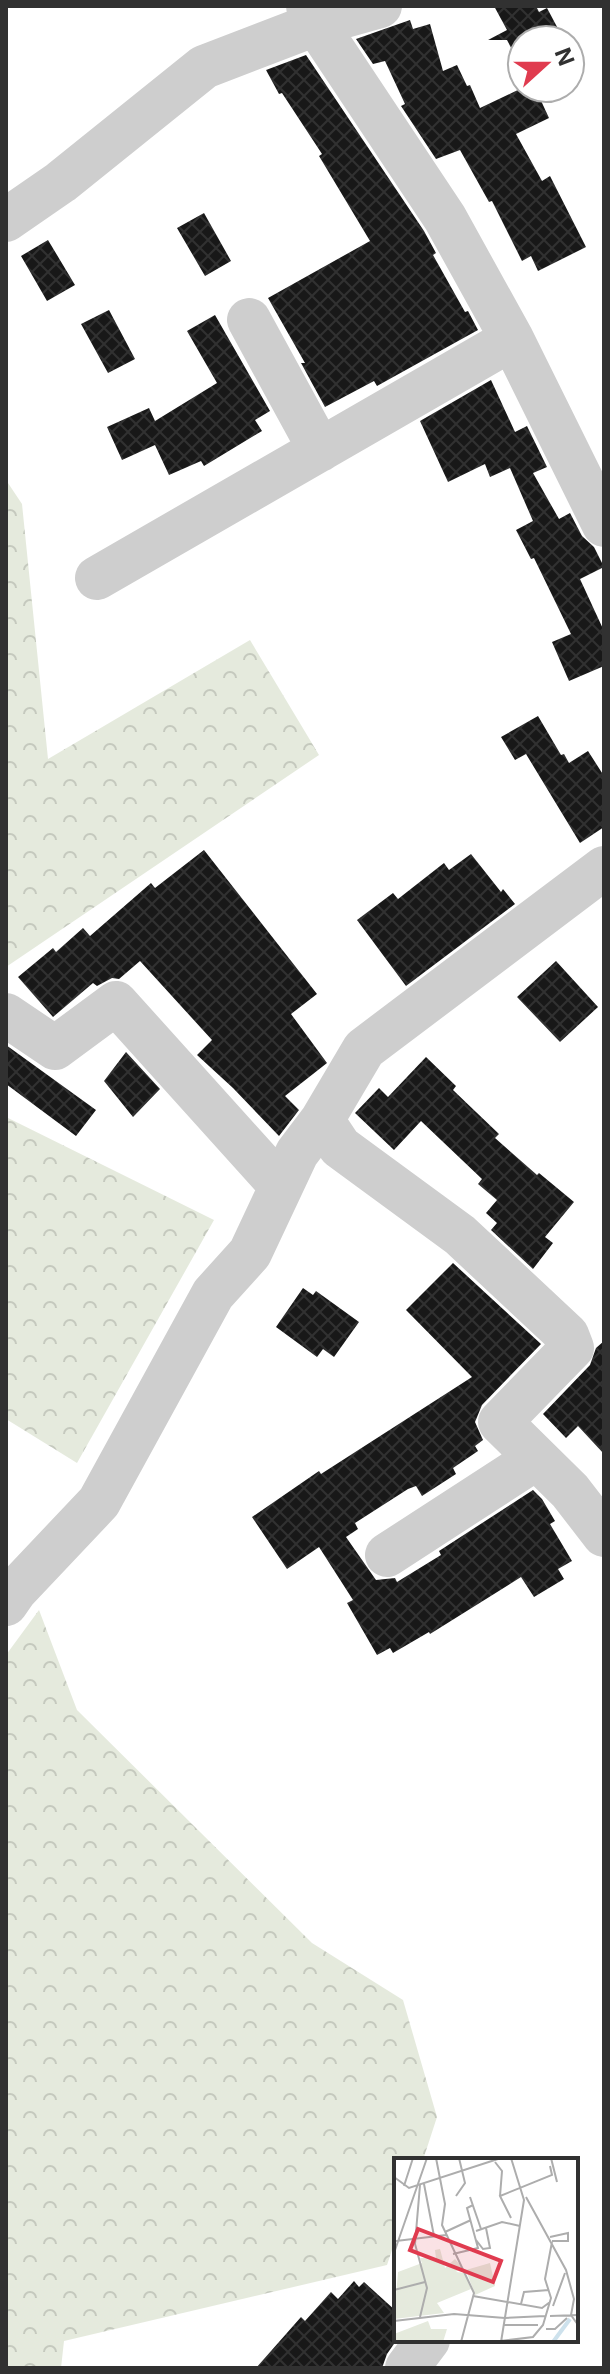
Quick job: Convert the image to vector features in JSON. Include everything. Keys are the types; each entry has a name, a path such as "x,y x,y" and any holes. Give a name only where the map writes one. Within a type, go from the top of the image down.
{"street":[{"path":"6,220 61,182 204,67 312,15 380,6"},
{"path":"312,15 445,218 512,339 591,471 604,525"},
{"path":"249,320 320,450"},
{"path":"97,578 512,339"},
{"path":"6,1604 99,1502 213,1294 250,1253 297,1153 322,1120 364,1049 604,868"},
{"path":"6,1015 55,1048 116,1003 281,1186"},
{"path":"322,1120 340,1147 460,1235 567,1335 572,1348 500,1422 570,1491 604,1535"},
{"path":"387,1555 535,1459"},
{"path":"407,2368 426,2342"}],"green space":[{"path":"6,480 22,504 48,759 250,640 319,755 6,967"},
{"path":"6,1117 214,1220 77,1463 6,1419"},
{"path":"39,1610 77,1710 312,1943 403,2000 437,2117 424,2158 394,2158 394,2244 387,2265 64,2341 61,2368 6,2368 6,1655"}],"building":[{"path":"494,6 536,6 539,12 547,8 556,24 506,24 506,28"},
{"path":"410,20 413,29 430,24 443,71 457,65 480,108 506,96 506,104 543,104 549,118 516,134 542,181 550,176 586,247 538,271 531,256 522,261 492,201 489,202 460,150 436,159 401,106 405,104 385,61 373,64 356,39"},
{"path":"506,31 506,40 488,40"},
{"path":"306,55 424,231 436,253 433,255 478,330 377,386 374,381 325,407 301,363 305,363 268,298 370,241 319,156 322,154 282,93 279,94 266,70"},
{"path":"204,213 231,261 205,276 177,228"},
{"path":"48,240 75,285 47,301 21,256"},
{"path":"109,310 135,359 108,373 81,324"},
{"path":"215,315 270,411 255,420 262,431 204,466 201,461 169,475 155,445 122,460 107,427 149,408 155,421 217,383 187,331"},
{"path":"491,380 515,432 527,426 547,467 533,473 559,519 570,513 604,567 580,579 604,631 604,666 569,681 552,642 571,634 534,558 531,559 516,530 533,521 510,468 490,477 485,464 448,482 420,421"},
{"path":"538,716 569,763 588,751 604,776 604,827 580,843 526,754 515,760 501,737"},
{"path":"204,850 317,994 291,1014 327,1063 285,1096 299,1110 279,1136 197,1055 212,1040 140,961 119,979 112,978 97,986 93,983 53,1017 18,977 53,948 56,952 83,928 90,936 151,883 155,888"},
{"path":"471,854 501,892 503,889 515,904 406,986 357,920 393,893 398,899 444,863 449,870"},
{"path":"556,961 598,1007 560,1042 517,997"},
{"path":"6,1045 96,1110 76,1136 6,1084"},
{"path":"126,1052 160,1089 133,1117 104,1081"},
{"path":"426,1057 456,1086 453,1090 499,1134 495,1138 574,1202 545,1237 553,1243 533,1269 491,1230 497,1223 486,1213 497,1200 478,1184 482,1179 421,1121 394,1150 355,1113 379,1088 388,1097"},
{"path":"453,1263 541,1344 482,1405 475,1422 483,1440 475,1446 478,1451 453,1468 456,1474 422,1496 416,1486 408,1489 355,1523 358,1529 346,1537 376,1580 395,1578 397,1582 533,1490 555,1521 550,1524 572,1561 558,1569 564,1579 534,1597 521,1577 430,1634 393,1653 390,1648 377,1655 347,1603 353,1600 319,1547 287,1569 252,1517 319,1471 321,1474 472,1377 406,1310"},
{"path":"303,1288 313,1295 316,1291 359,1322 334,1357 323,1349 317,1357 276,1327"},
{"path":"604,1341 604,1454 578,1426 566,1438 543,1414 590,1365 596,1348"},
{"path":"354,2281 359,2287 364,2282 394,2309 395,2342 382,2368 256,2368 301,2317 305,2321 331,2292 338,2299"}]}
